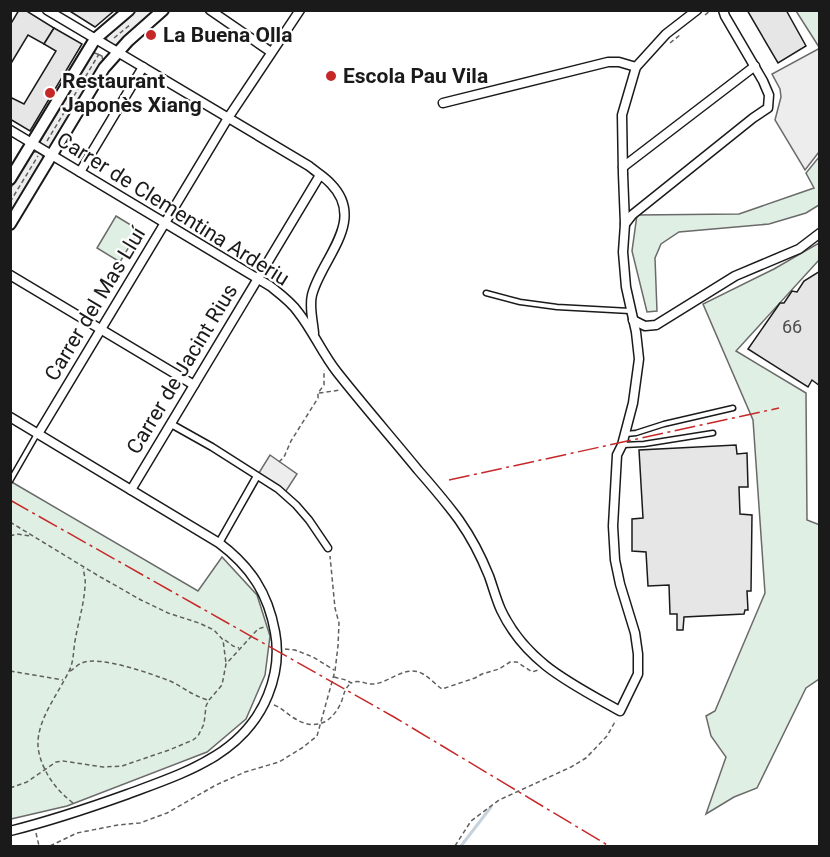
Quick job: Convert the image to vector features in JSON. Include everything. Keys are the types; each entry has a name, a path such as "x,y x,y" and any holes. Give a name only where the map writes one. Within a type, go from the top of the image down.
{"street":[{"path":"47,10 309,166 331,184 344,207 343,230 318,278 311,297 315,339"},
{"path":"10,180 95,39 129,10"},
{"path":"10,224 104,68 128,40 163,10"},
{"path":"210,10 271,52"},
{"name":"Carrer del Mas Lluí","path":"38,434 228,118 300,10"},
{"path":"625,224 632,215 768,108 769,95 723,10"},
{"path":"620,711 638,674 635,633 615,561 613,526 617,455 622,446 633,403 639,359 636,332 626,287 623,252 625,224 622,116 636,67 666,34 696,12"},
{"path":"443,103 608,62 619,62 636,67"},
{"path":"623,167 755,66"},
{"path":"80,172 143,68"},
{"name":"Carrer de Clementina Arderiu","path":"10,130 258,279 287,299 298,311 324,356 459,520 474,544 500,609 531,653 570,683 620,711"},
{"name":"Carrer de Jacint Rius","path":"131,490 320,175"},
{"path":"632,316 645,326 656,325 735,276 799,249 819,233"},
{"path":"10,275 194,386"},
{"path":"10,417 219,543 245,565 259,586 269,608 277,646 274,677 261,711 246,731 229,747 210,760 109,801 10,831"},
{"path":"171,424 278,489 309,520 328,548"},
{"path":"219,543 257,476"}],"lane":[{"path":"486,293 557,308 632,316"},
{"path":"625,434 733,408"},
{"path":"622,446 713,433"},
{"path":"10,481 38,434"}],"path":[{"path":"114,39 133,23"},
{"path":"112,31 124,38"},
{"path":"664,48 682,33"},
{"path":"44,147 99,54"},
{"path":"89,59 100,66"},
{"path":"43,135 55,142"},
{"path":"10,202 39,154"},
{"path":"30,157 41,164"},
{"path":"279,462 324,385 322,364 324,356"},
{"path":"318,393 339,391 347,385"},
{"path":"10,522 141,600 214,630 223,640 240,648"},
{"path":"10,536 17,534 33,537"},
{"path":"74,803 60,792 45,771 38,747 38,736 46,714 69,672 73,659 85,584 83,567"},
{"path":"226,664 258,629 267,625"},
{"path":"10,788 27,782 56,762 102,767 122,766 193,740 198,736 204,724 208,700 222,685 226,664 223,640"},
{"path":"277,646 314,657 335,671"},
{"path":"69,672 82,662 107,662 170,681 195,697 208,700"},
{"path":"266,699 300,722 320,725 337,710 345,687 357,681 374,684 403,672 413,671 423,674 442,689 456,686 499,669 510,662 517,662 532,672 547,667"},
{"path":"10,671 64,680"},
{"path":"334,676 351,683"},
{"path":"455,846 471,821 499,800 586,758 607,736 620,711"},
{"path":"37,824 36,835 39,846"}],"green space":[{"path":"796,11 819,11 819,47"},
{"path":"819,157 819,205 806,213 769,224 679,232 661,244 655,258 657,311 647,312 632,251 637,215 739,214 814,188 806,173"},
{"path":"116,216 139,230 120,262 97,248"},
{"path":"819,243 819,260 736,351 806,393 807,520 820,525 819,679 806,688 757,788 734,797 706,814 726,757 711,736 706,716 715,711 765,593 753,420 703,304 774,269"},
{"path":"10,481 198,591 222,557 257,595 270,636 265,675 246,719 207,752 67,806 11,819"}],"shaded area":[{"path":"136,11 157,11 116,45 107,41 106,36"},
{"path":"820,48 819,152 805,170 775,120 781,97 780,89 772,74"},
{"path":"92,54 102,56 103,61 49,149 40,141"},
{"path":"33,152 42,155 44,160 11,215 10,189"},
{"path":"270,455 297,474 284,494 257,476"}],"building":[{"path":"19,10 25,10 54,28 44,44 28,35 10,65 10,25"},
{"path":"68,10 115,10 95,27"},
{"path":"747,10 786,10 806,46 778,63"},
{"path":"54,28 82,44 30,131 10,119 10,101 12,98 24,104 56,51 44,44"},
{"path":"820,271 820,386 812,380 808,387 748,349 780,303 784,303 792,291 797,292 804,281"},
{"path":"736,445 737,454 747,453 748,487 739,487 740,514 752,515 751,591 747,591 748,610 745,610 744,614 684,617 683,630 677,630 677,614 670,614 669,585 648,586 646,552 632,551 632,519 643,518 639,450"}],"waterway":[{"path":"461,846 491,807"}],"power":[{"path":"449,480 779,408"},
{"path":"10,500 394,717 609,846"}],"place":[{"name":"La Buena Olla","path":"151,35"},
{"name":"Escola Pau Vila","path":"331,76"},
{"name":"Restaurant Japonès Xiang","path":"50,93"}]}
